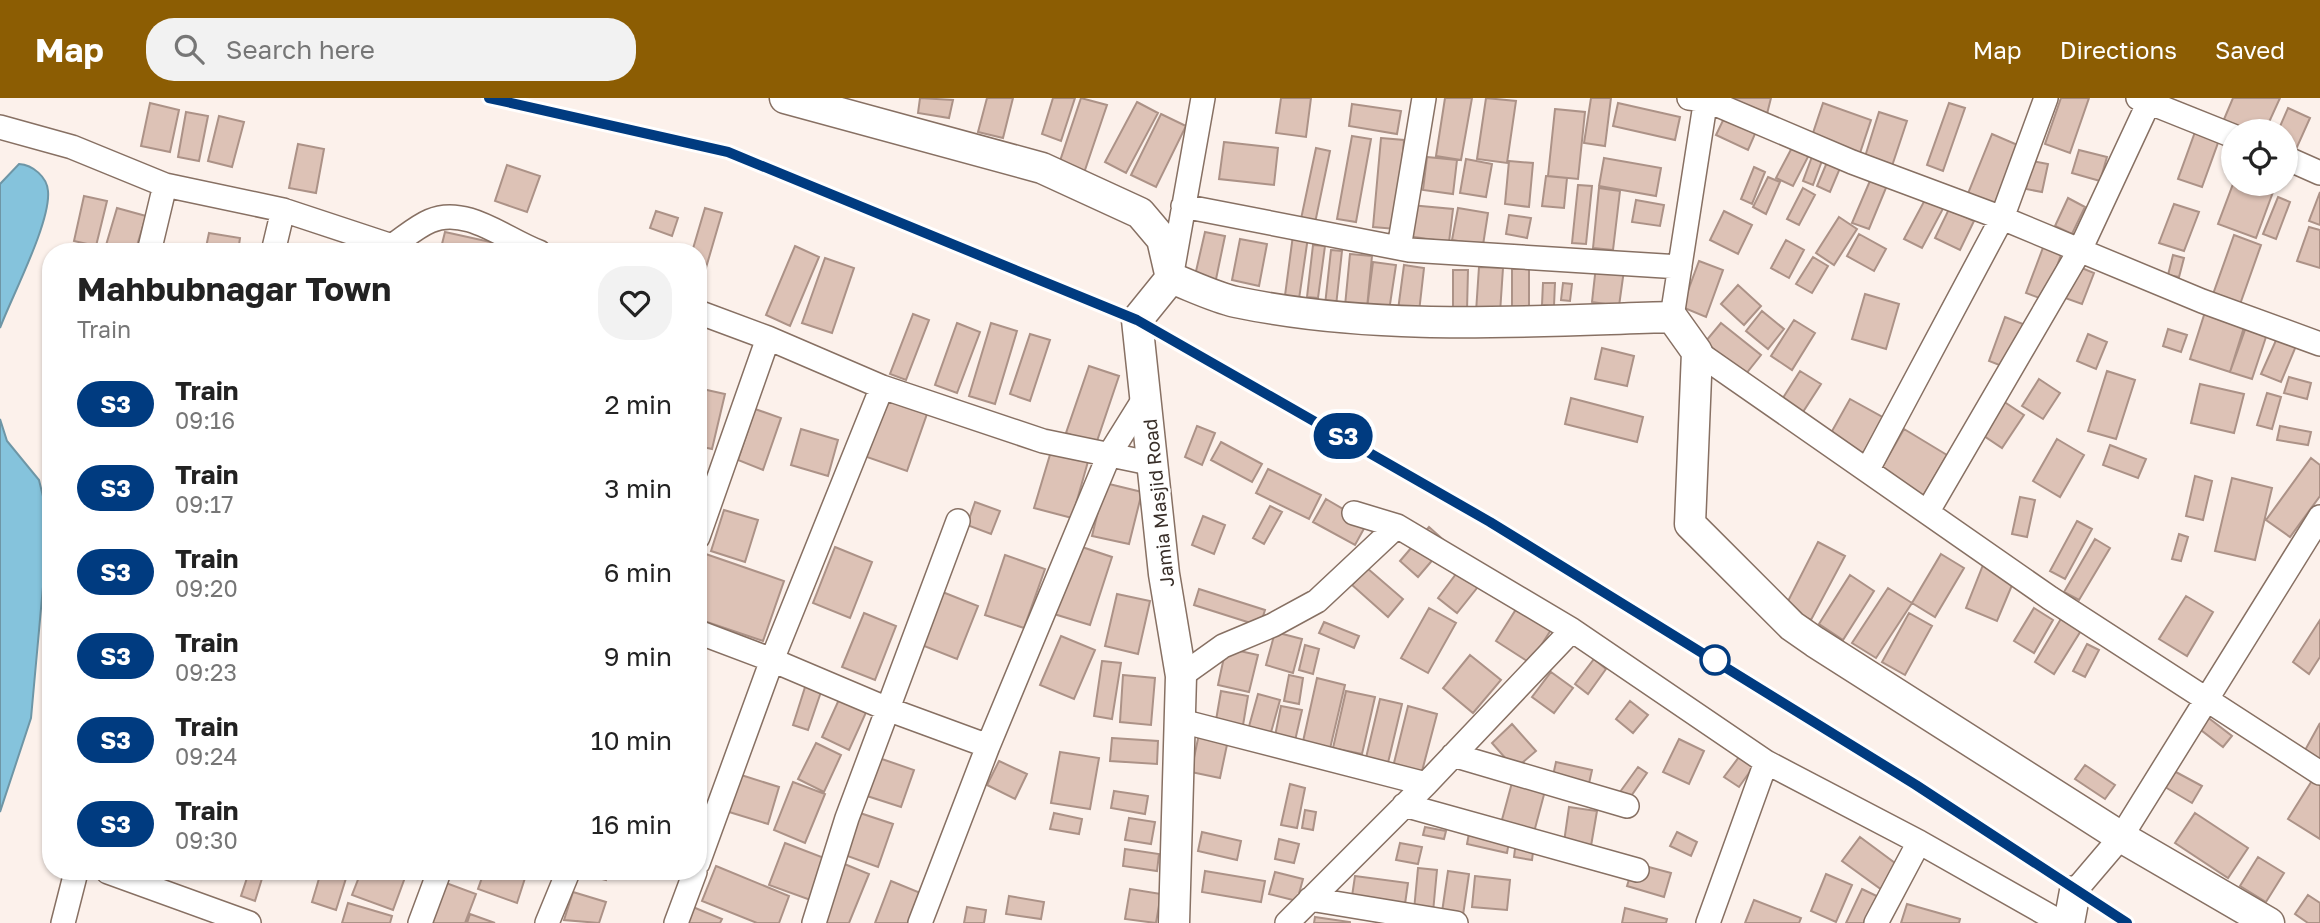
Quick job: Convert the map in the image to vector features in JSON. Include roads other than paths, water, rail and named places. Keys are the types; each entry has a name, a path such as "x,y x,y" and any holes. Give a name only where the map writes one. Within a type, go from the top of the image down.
{"street":[{"path":"785,98 1042,168 1140,213 1162,239 1171,278 1233,301 1332,318 1481,322 1672,317"},
{"name":"Jamia Masjid Road","path":"1174,923 1181,676 1164,574 1147,394 1137,320 1171,278 1203,98"},
{"path":"1399,248 1424,98"},
{"path":"1868,469 2002,218 2046,98"},
{"path":"2320,344 2202,301 2002,218 1852,162 1700,99 1681,267 1672,317 1697,352 2050,598 2320,773"},
{"path":"1928,512 2080,250 2143,100 2190,107 2221,127"},
{"path":"0,127 72,148 165,185 284,210 370,243"},
{"path":"2298,163 2320,173"},
{"path":"151,243 165,185"},
{"path":"1183,206 1399,248 1681,267"},
{"path":"275,243 284,210"},
{"path":"398,243 430,221 451,216 475,222 514,243"},
{"path":"707,315 768,338 882,387 1043,441 1154,464"},
{"path":"707,511 768,338"},
{"path":"1697,352 1690,524 1792,626 2121,837 2269,923"},
{"path":"707,838 772,660 882,387"},
{"path":"920,923 988,746 1109,455 1147,394"},
{"path":"1354,513 1397,526 1573,630 1766,762 1919,842 2062,923"},
{"path":"2069,923 2074,891 2121,837 2320,517"},
{"path":"814,923 847,818 890,710 958,521"},
{"path":"1181,676 1223,646 1273,625 1317,601 1397,526"},
{"path":"1287,923 1426,784 1573,630"},
{"path":"707,635 890,710 988,746"},
{"path":"1181,722 1426,784"},
{"path":"1453,755 1627,806"},
{"path":"1709,923 1766,762"},
{"path":"1405,805 1637,870"},
{"path":"1876,923 1919,842"},
{"path":"64,923 74,880"},
{"path":"130,880 249,923"},
{"path":"420,923 436,880"},
{"path":"547,923 565,880"},
{"path":"676,923 692,880"},
{"path":"1310,900 1456,923"}],"water":[{"path":"19,164 29,167 42,177 48,191 47,204 30,259 0,328 0,184"},
{"path":"0,419 7,441 39,480 42,492 42,598 31,718 0,812"}],"railway":[{"path":"489,98 728,152 1137,320 1425,482 1916,785 2127,923"}],"train":[{"name":"S3","path":"489,98 728,152 1137,320 1425,482 1916,785 2074,891 2127,923"}]}
